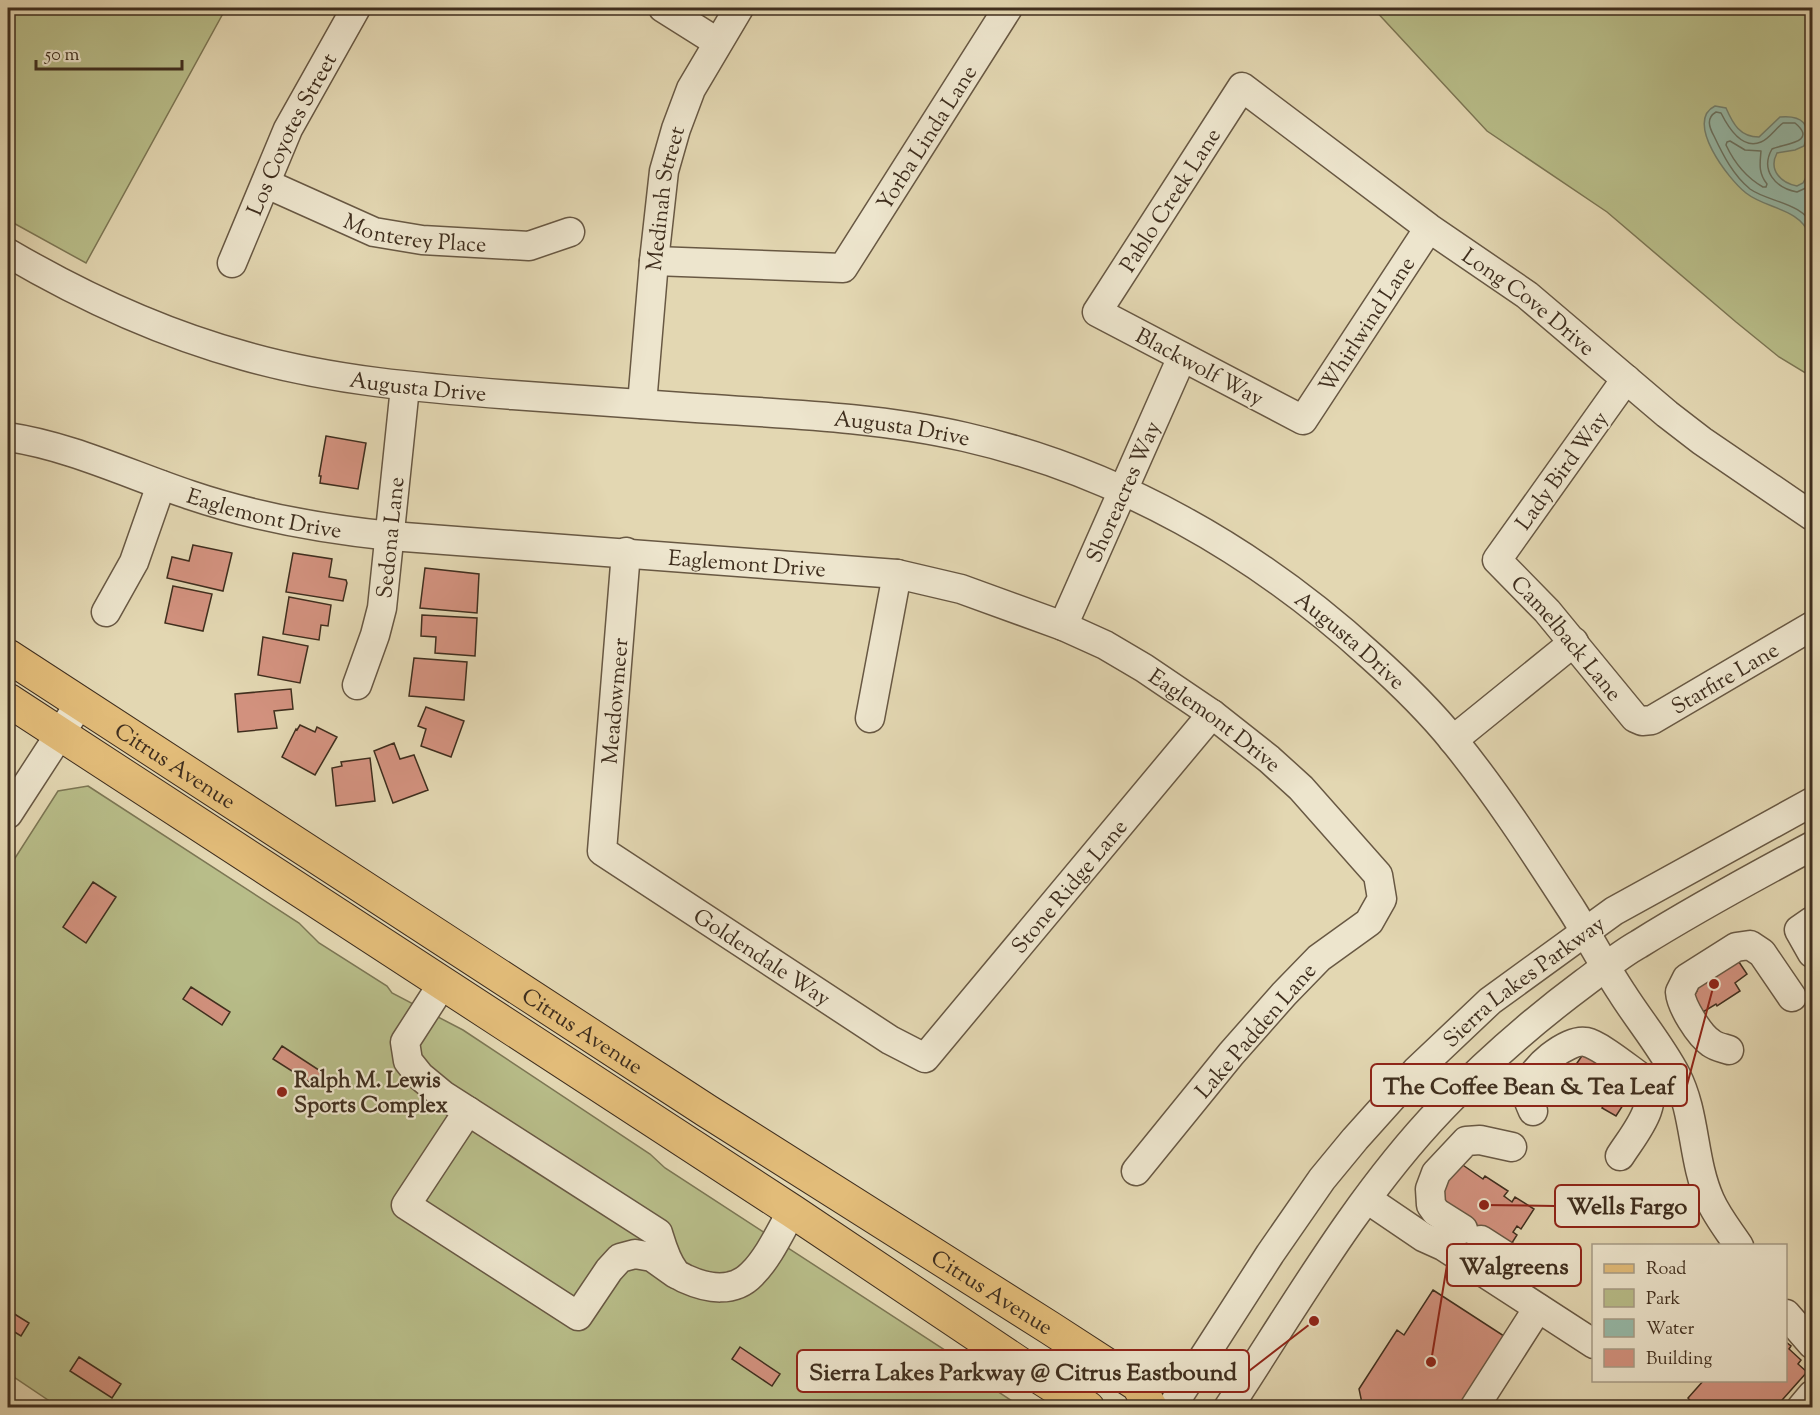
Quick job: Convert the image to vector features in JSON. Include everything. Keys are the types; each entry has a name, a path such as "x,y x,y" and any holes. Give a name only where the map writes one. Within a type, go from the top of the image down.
{"main road":[{"name":"Citrus Avenue","path":"8,656 697,1105 1138,1385 1151,1407"},
{"name":"Citrus Avenue","path":"8,700 792,1211 1088,1407"}],"street":[{"name":"Los Coyotes Street","path":"232,263 267,184 288,129 356,8"},
{"path":"663,8 717,42"},
{"name":"Medinah Street","path":"642,404 664,171 691,89 739,8"},
{"name":"Yorba Linda Lane","path":"654,261 843,268 1008,8"},
{"name":"Long Cove Drive","path":"1242,87 1429,228 1527,295 1701,441 1812,516"},
{"name":"Pablo Creek Lane","path":"1097,312 1242,87"},
{"name":"Monterey Place","path":"267,184 374,232 422,240 529,246 570,232"},
{"name":"Whirlwind Lane","path":"1303,420 1429,228"},
{"name":"Augusta Drive","path":"8,253 87,297 185,338 247,357 315,373 405,387 768,412 892,424 961,436 1018,450 1083,473 1122,490 1221,541 1311,604 1388,672 1453,740 1509,817 1585,931 1676,1075 1685,1098 1709,1199 1738,1244"},
{"name":"Blackwolf Way","path":"1097,312 1303,420"},
{"name":"Shoreacres Way","path":"1063,626 1182,357"},
{"name":"Lady Bird Way","path":"1497,560 1626,379"},
{"name":"Sedona Lane","path":"357,685 367,661 382,608 405,387"},
{"name":"Eaglemont Drive","path":"8,437 52,446 161,485 251,513 319,527 391,536 897,574 961,589 1063,626 1105,645 1212,714 1269,759 1301,788 1378,875 1382,899"},
{"path":"106,612 134,562 161,485"},
{"name":"Meadowmeer","path":"602,851 626,552"},
{"name":"Camelback Lane","path":"1497,560 1547,611 1635,718"},
{"path":"870,718 897,574"},
{"name":"Starfire Lane","path":"1635,718 1642,721 1652,720 1812,626"},
{"path":"1453,740 1574,642"},
{"path":"8,814 80,703"},
{"name":"Stone Ridge Lane","path":"924,1058 1212,714"},
{"name":"Sierra Lakes Parkway","path":"1171,1407 1270,1254 1322,1179 1416,1071 1490,1001 1614,910 1812,802"},
{"name":"Sierra Lakes Parkway","path":"1228,1407 1367,1199 1419,1134 1475,1076 1528,1027 1637,945 1812,846"},
{"name":"Goldendale Way","path":"602,851 890,1040 924,1058"},
{"name":"Lake Padden Lane","path":"1136,1171 1231,1054 1284,994 1319,958 1369,922 1382,899"},
{"path":"1812,921 1799,930 1812,953"},
{"path":"1729,1050 1716,1046 1705,1038 1684,1007 1680,992 1687,978 1736,946 1750,945 1762,953 1792,997"},
{"path":"443,983 405,1042 408,1061 420,1076 443,1095 658,1233 663,1249 676,1274"},
{"path":"1533,1111 1527,1088 1533,1074 1565,1046 1580,1041 1592,1044 1642,1078 1648,1084 1650,1091 1649,1107 1620,1156"},
{"path":"468,1111 406,1205 578,1316 609,1270 620,1258 635,1254 652,1257 676,1274 697,1284 715,1288 735,1286 750,1276 758,1267 792,1211"},
{"path":"1512,1147 1480,1140 1466,1142 1436,1173 1430,1189 1431,1205 1436,1212 1523,1267 1533,1269"},
{"path":"1367,1199 1592,1343"},
{"path":"1474,1407 1538,1308"},
{"path":"1787,1316 1812,1342"},
{"path":"1801,1407 1812,1395"}],"green space":[{"path":"8,8 226,8 86,263 8,220"},
{"path":"1373,8 1812,8 1812,377 1779,357 1607,212 1487,131"},
{"name":"Ralph M. Lewis Sports Complex","path":"88,786 299,923 319,943 387,986 392,993 463,1030 650,1154 665,1168 948,1352 973,1375 1021,1407 60,1408 8,1373 8,869 58,791"}],"water":[{"path":"1715,106 1726,108 1738,128 1752,136 1759,137 1780,117 1799,119 1803,122 1807,132 1804,146 1777,153 1774,165 1781,179 1797,186 1803,183 1812,166 1812,234 1809,234 1798,219 1754,198 1729,176 1706,136 1704,124 1707,113"}],"building":[{"path":"326,436 366,443 358,489 320,483 321,476 319,476"},
{"path":"193,545 232,553 223,591 167,578 172,557 189,561"},
{"path":"293,553 332,559 329,577 346,580 347,583 343,601 286,592"},
{"path":"425,568 479,574 477,613 420,608"},
{"path":"173,586 212,594 203,631 165,623"},
{"path":"289,597 331,605 328,626 321,625 319,640 283,634"},
{"path":"422,615 477,618 475,656 435,653 436,637 421,636"},
{"path":"263,637 308,646 300,683 258,675"},
{"path":"414,658 467,662 464,700 409,696"},
{"path":"291,689 293,709 274,711 277,728 238,732 235,694"},
{"path":"426,707 464,721 451,757 421,746 426,729 418,726"},
{"path":"300,725 315,732 317,727 337,737 315,775 282,757"},
{"path":"394,743 400,759 414,755 428,790 393,803 374,751"},
{"path":"370,758 375,801 336,806 332,768 342,766 341,762"},
{"path":"93,882 116,897 86,943 63,927"},
{"path":"1735,956 1747,974 1735,983 1740,991 1703,1012 1693,997 1697,991 1693,984"},
{"path":"191,987 230,1012 222,1025 183,999"},
{"path":"282,1046 325,1074 317,1087 273,1059"},
{"path":"1588,1047 1636,1085 1616,1116 1602,1108 1609,1098 1574,1075 1575,1066"},
{"path":"1457,1161 1483,1179 1485,1176 1508,1191 1504,1196 1512,1202 1515,1197 1534,1209 1521,1229 1517,1226 1513,1232 1517,1235 1505,1254 1474,1250 1456,1238 1440,1186"},
{"path":"1433,1290 1504,1336 1458,1408 1363,1408 1359,1389 1397,1330 1404,1335"},
{"path":"8,1310 29,1323 21,1336 8,1328"},
{"path":"1787,1343 1791,1346 1789,1349 1801,1360 1798,1364 1807,1372 1775,1408 1688,1408 1692,1403 1688,1398 1702,1382 1787,1382"},
{"path":"740,1347 780,1374 772,1386 732,1359"},
{"path":"79,1357 121,1384 112,1398 70,1371"}],"place":[{"name":"The Coffee Bean & Tea Leaf","path":"1714,984"},
{"name":"Ralph M. Lewis Sports Complex","path":"282,1092"},
{"name":"Wells Fargo","path":"1484,1205"},
{"name":"Sierra Lakes Parkway @ Citrus Eastbound","path":"1314,1321"},
{"name":"Walgreens","path":"1431,1362"}]}
